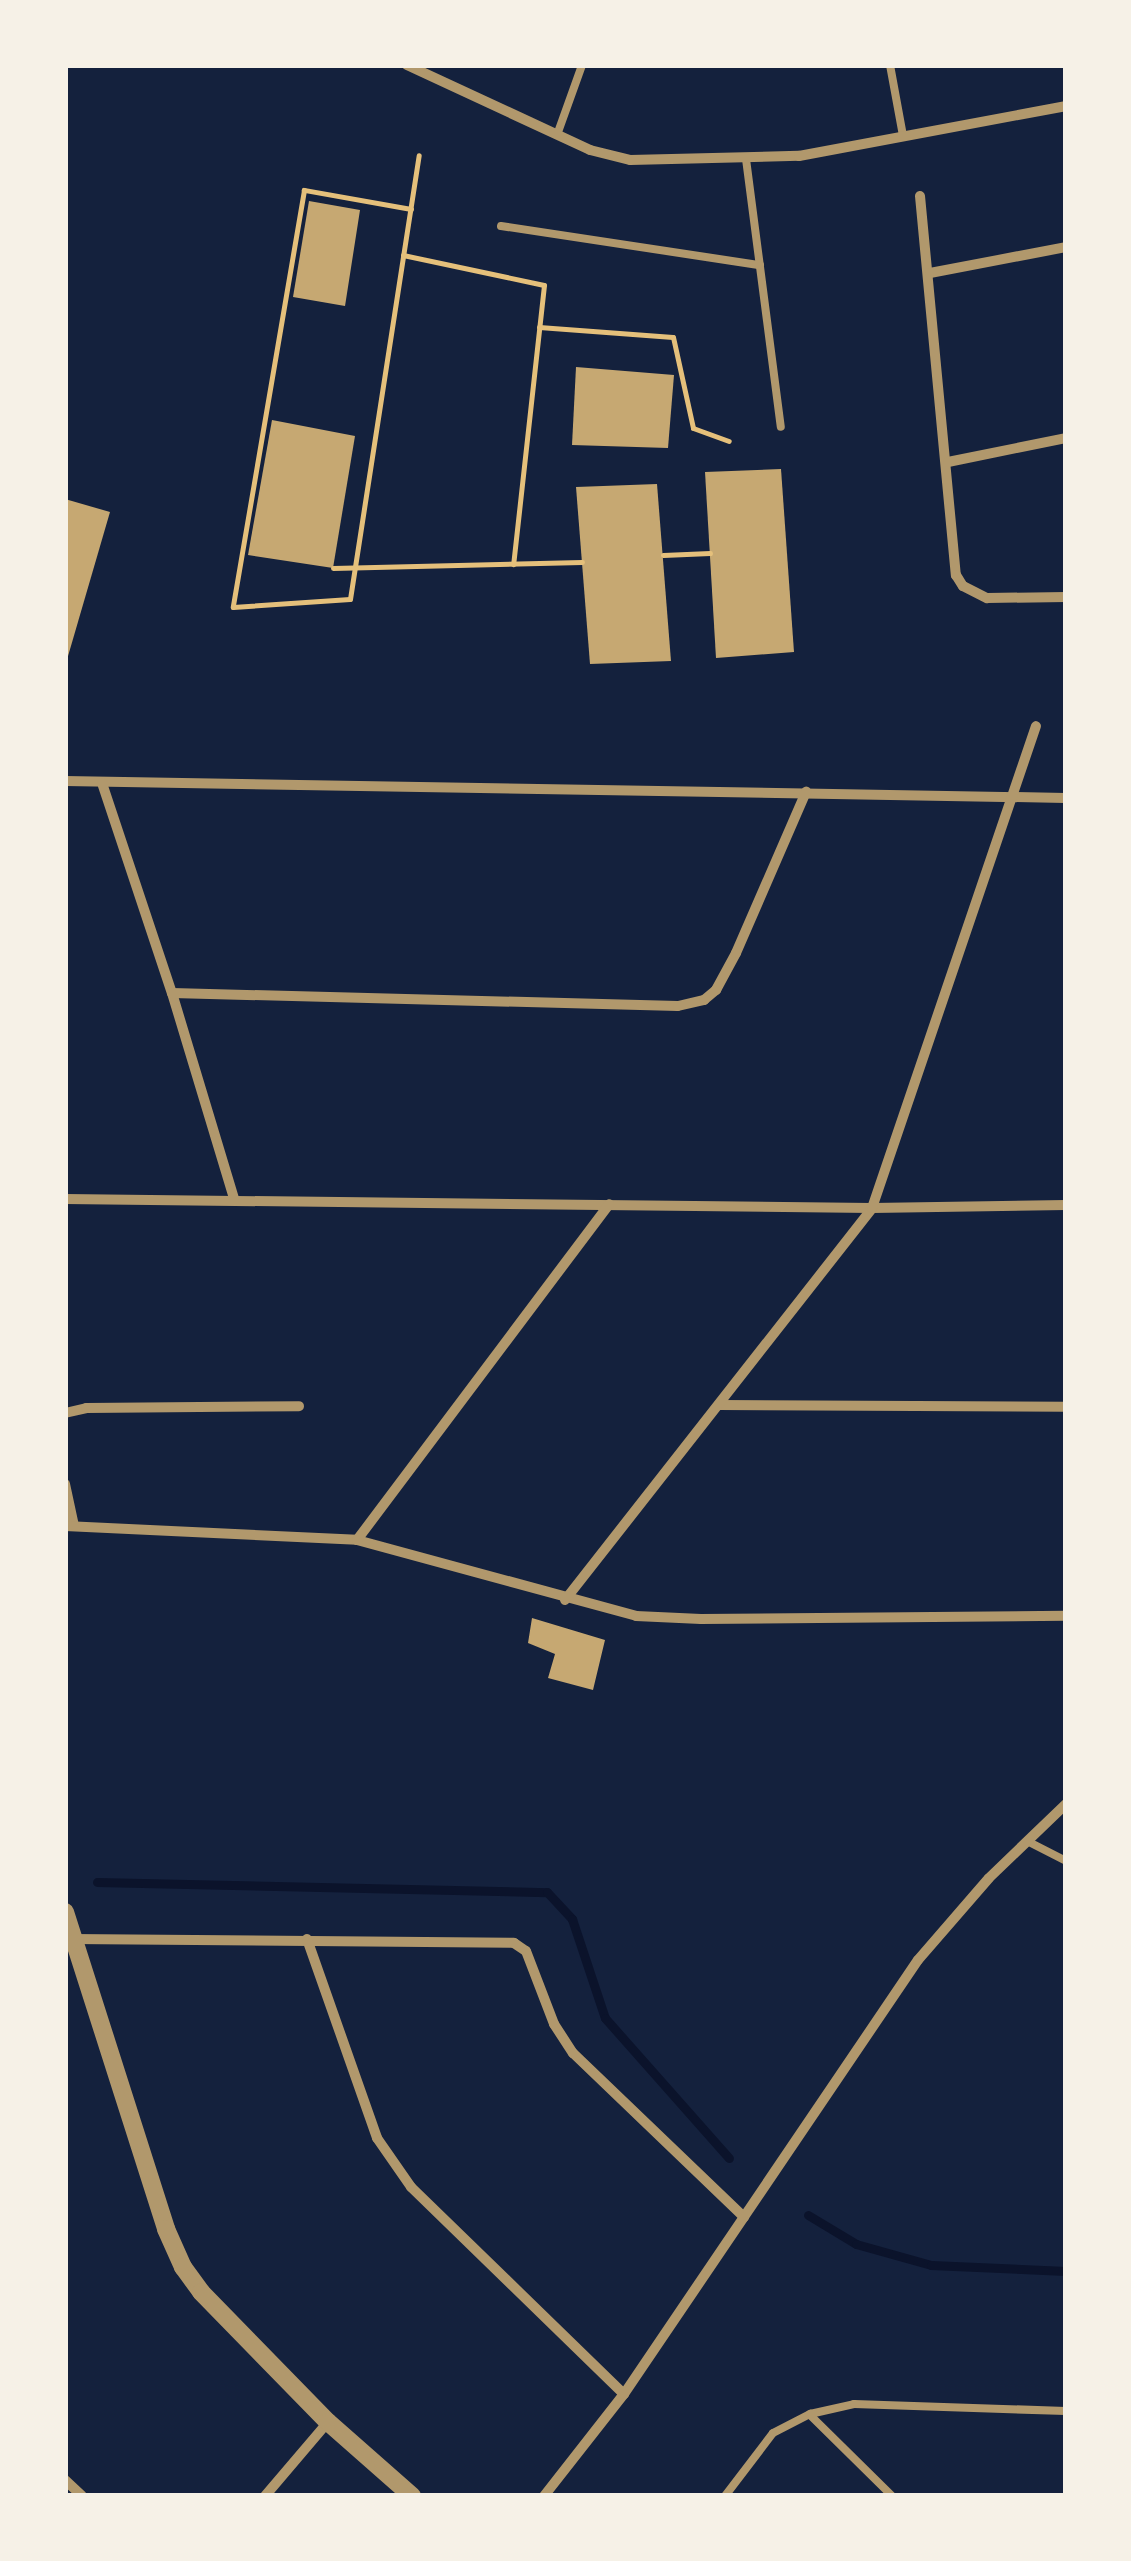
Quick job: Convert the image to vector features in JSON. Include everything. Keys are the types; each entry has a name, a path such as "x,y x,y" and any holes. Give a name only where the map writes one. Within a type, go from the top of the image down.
{"street":[{"path":"408,65 590,150 630,160 800,156 1066,106"},
{"path":"920,196 956,575 972,592 988,598 1066,597"},
{"path":"930,273 1066,247"},
{"path":"948,462 1066,438"},
{"path":"565,1600 872,1208 1036,726"},
{"path":"65,781 1066,798"},
{"path":"102,783 172,993 234,1199"},
{"path":"172,993 678,1006 704,1000 716,990 736,953 806,792"},
{"path":"65,1198 872,1208 1066,1205"},
{"path":"357,1540 609,1204"},
{"path":"718,1405 1066,1407"},
{"path":"65,1413 86,1408 299,1406"},
{"path":"65,1484 70,1526 357,1540 565,1600 636,1616 701,1620 1066,1616"},
{"path":"544,2496 624,2394 918,1960 988,1878 1066,1804"},
{"path":"65,1912 69,1939 182,2267 201,2292 328,2422 412,2496"},
{"path":"69,1939 514,1943 526,1951 554,2024 574,2053 744,2217"},
{"path":"307,1939 377,2138 411,2188 624,2394"},
{"path":"265,2496 328,2422"},
{"path":"65,2480 82,2496"}],"lane":[{"path":"558,135 582,65"},
{"path":"890,65 903,136"},
{"path":"746,159 781,427"},
{"path":"502,226 760,265"},
{"path":"1027,1841 1066,1861"},
{"path":"724,2496 774,2433 810,2414 854,2404 1066,2411"},
{"path":"810,2414 892,2496"}],"path":[{"path":"410,209 304,190 233,607 350,599 419,156"},
{"path":"404,256 544,285 513,564"},
{"path":"540,327 673,337 693,428 728,440"},
{"path":"663,555 710,553"},
{"path":"333,568 582,562"}],"building":[{"path":"309,201 360,210 345,306 293,297"},
{"path":"576,367 674,375 668,448 572,445"},
{"path":"272,420 355,436 333,568 248,555"},
{"path":"781,469 794,652 716,658 705,472"},
{"path":"657,484 671,661 590,664 576,487"},
{"path":"65,499 110,512 66,663 65,663"},
{"path":"532,1618 605,1640 593,1690 548,1678 555,1654 528,1643"}],"waterway":[{"path":"97,1882 547,1892 572,1919 605,2018 729,2158"},
{"path":"808,2215 856,2244 931,2265 1066,2271"}]}
